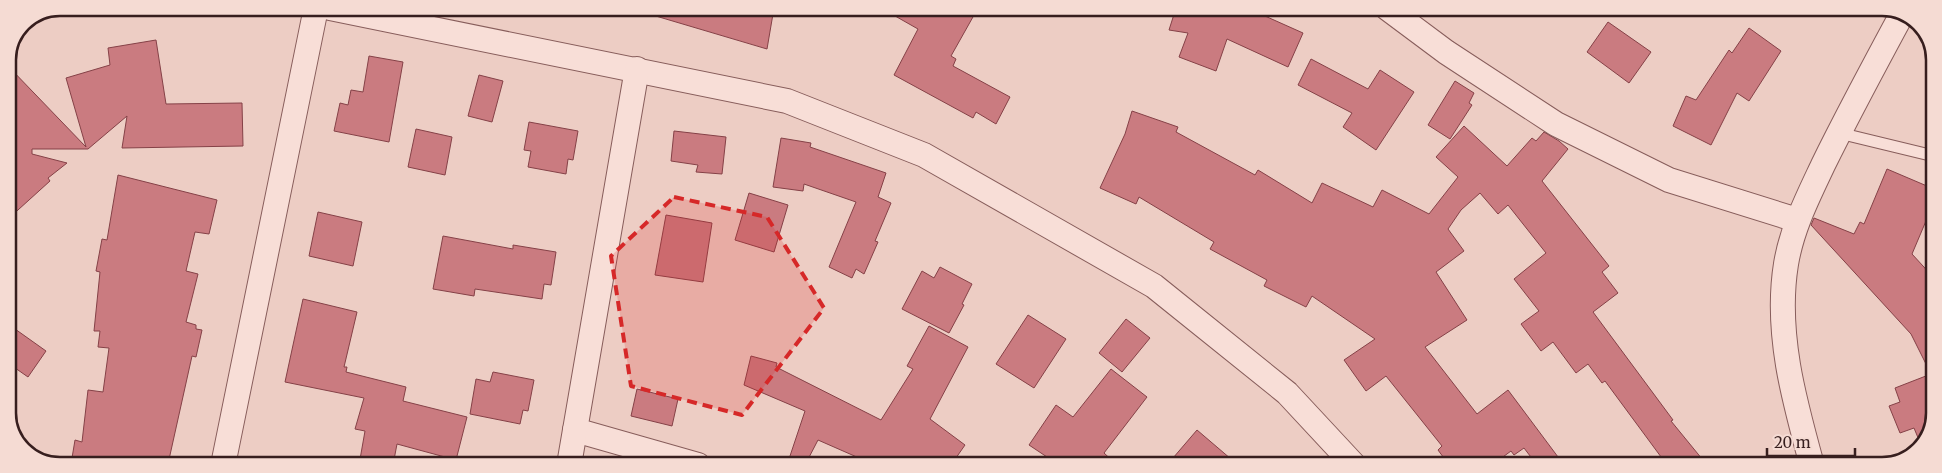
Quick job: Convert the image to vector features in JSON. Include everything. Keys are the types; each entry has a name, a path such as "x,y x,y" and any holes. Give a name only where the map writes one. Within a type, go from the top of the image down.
{"street":[{"path":"224,457 314,16"},
{"path":"370,16 637,69 786,101 924,155 1154,286 1287,393 1347,457"},
{"path":"1399,16 1446,52 1556,124 1669,180 1797,220"},
{"path":"1810,457 1792,390 1785,340 1786,264 1797,220 1839,133 1899,20"},
{"path":"570,457 637,69"},
{"path":"575,430 670,457"}],"lane":[{"path":"1839,133 1926,154"}],"highlighted area":[{"path":"674,197 767,217 824,308 742,415 631,386 611,256"}],"building":[{"path":"656,16 773,16 767,49"},
{"path":"895,16 974,16 951,56 956,59 953,66 1010,97 996,124 976,112 973,118 894,75 918,29"},
{"path":"1173,16 1265,16 1303,33 1288,67 1227,39 1216,71 1179,57 1188,33 1169,30"},
{"path":"1608,22 1651,52 1629,83 1587,52"},
{"path":"1749,28 1781,51 1749,101 1737,93 1711,145 1673,126 1686,96 1696,100 1729,50 1732,53"},
{"path":"156,40 166,104 242,103 243,146 122,148 127,116 88,149 32,149 32,154 67,163 48,178 50,181 16,212 16,74 86,147 66,78 110,65 108,48"},
{"path":"369,56 403,62 389,142 334,131 340,103 348,105 351,90 363,92"},
{"path":"1311,59 1368,89 1380,70 1414,92 1376,150 1343,127 1352,113 1298,85"},
{"path":"479,75 503,81 492,122 468,116"},
{"path":"1455,81 1474,93 1469,103 1472,105 1450,139 1428,125"},
{"path":"1132,111 1178,127 1176,132 1255,175 1258,170 1312,203 1322,183 1373,207 1382,190 1429,214 1458,177 1436,157 1464,126 1507,166 1532,138 1536,141 1544,132 1568,149 1542,181 1609,266 1602,272 1618,293 1593,312 1673,420 1671,421 1700,457 1661,457 1605,381 1602,383 1588,364 1576,373 1553,342 1541,351 1521,324 1539,311 1514,279 1546,253 1508,205 1498,214 1480,193 1461,210 1448,229 1464,251 1436,272 1467,320 1425,347 1477,414 1508,390 1558,457 1531,457 1524,448 1514,455 1511,451 1503,457 1443,457 1438,450 1442,446 1386,376 1366,391 1344,360 1375,339 1312,296 1306,307 1264,286 1267,280 1210,249 1214,242 1139,197 1136,204 1100,188 1125,134"},
{"path":"529,122 578,131 573,160 568,159 566,174 528,167 531,151 524,150"},
{"path":"416,129 452,137 445,175 408,167"},
{"path":"674,131 726,137 722,174 696,172 698,165 671,161"},
{"path":"781,138 811,143 810,147 886,173 878,197 891,203 875,241 878,242 864,274 856,269 852,278 829,267 856,202 804,184 803,191 773,187"},
{"path":"1887,169 1926,186 1926,221 1912,254 1926,269 1926,364 1911,334 1811,225 1814,218 1854,234 1860,222 1864,224"},
{"path":"118,175 217,200 209,234 195,232 186,271 198,274 186,322 196,325 196,329 202,330 196,357 192,356 170,457 72,457 75,440 82,442 88,390 103,392 109,348 98,347 100,331 94,331 100,272 96,271 102,239 107,240"},
{"path":"749,193 788,205 774,252 735,240"},
{"path":"318,212 362,222 353,266 309,256"},
{"path":"666,215 712,223 703,282 655,275"},
{"path":"443,236 513,249 513,245 556,252 551,285 544,284 542,299 475,289 474,296 433,289"},
{"path":"940,267 972,284 962,304 964,305 949,333 902,309 922,271 934,278"},
{"path":"303,299 357,312 344,367 347,367 346,372 406,387 403,401 467,417 457,457 445,457 397,444 395,457 360,457 365,431 355,429 364,398 285,382"},
{"path":"1028,315 1066,339 1034,388 996,364"},
{"path":"1126,319 1150,338 1122,372 1099,353"},
{"path":"929,326 968,347 930,419 965,445 957,457 857,457 818,440 809,457 790,457 805,411 744,385 751,356 777,363 776,367 881,420 913,369 907,366"},
{"path":"16,330 46,351 28,377 16,369"},
{"path":"1111,369 1147,397 1104,453 1108,457 1047,457 1029,445 1056,405 1073,417"},
{"path":"493,372 534,380 528,411 523,410 520,424 470,414 476,379 490,382"},
{"path":"1926,376 1925,421 1918,438 1914,428 1900,433 1889,406 1900,402 1895,388"},
{"path":"637,389 678,399 672,426 631,416"},
{"path":"1197,430 1229,457 1174,457"}]}
